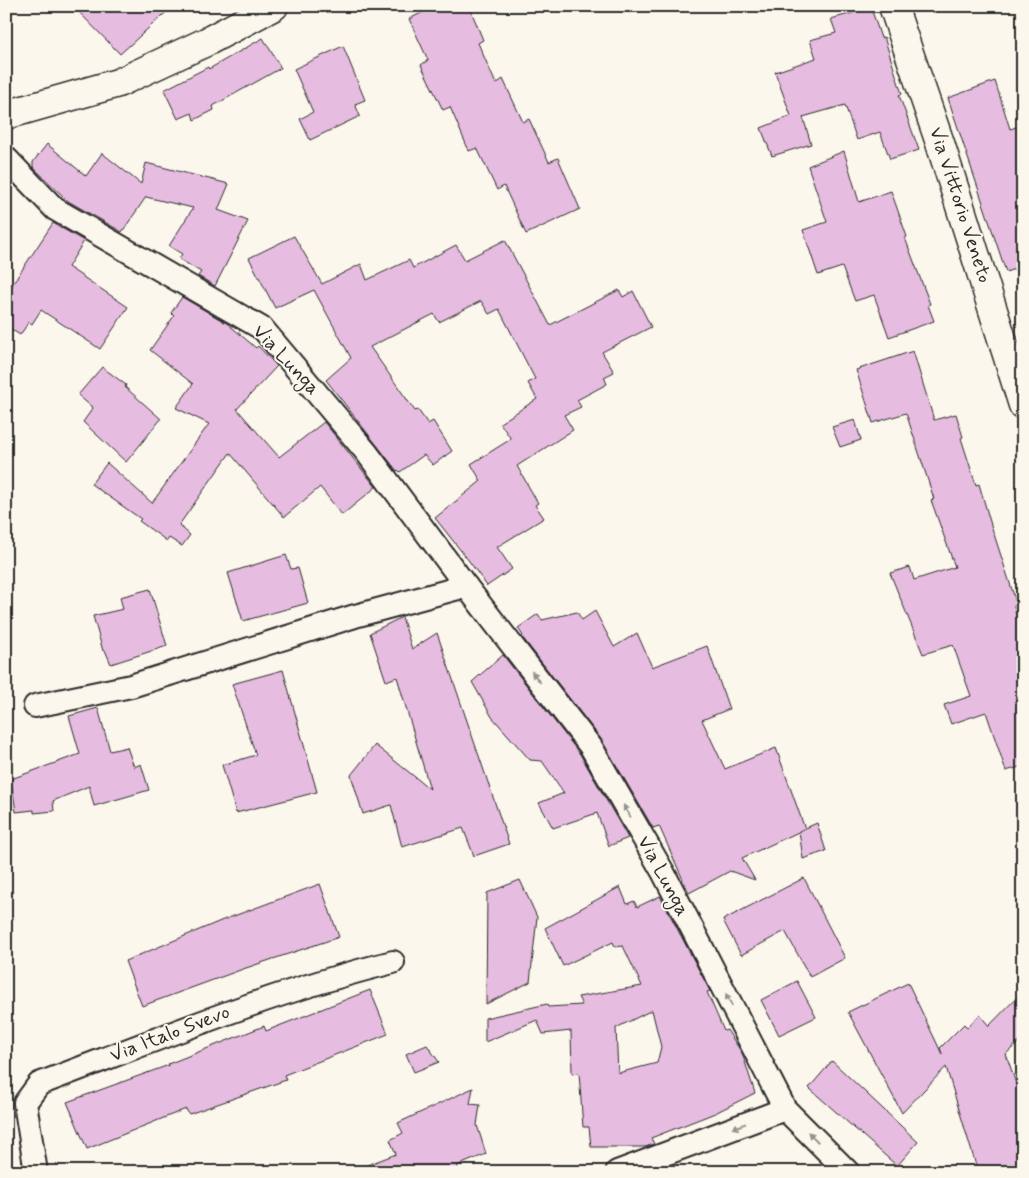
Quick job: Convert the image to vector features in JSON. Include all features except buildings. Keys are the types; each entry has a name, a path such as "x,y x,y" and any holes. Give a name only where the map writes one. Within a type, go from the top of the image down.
{"main road":[{"path":"6,115 118,83 206,42 274,6"},
{"name":"Via Vittorio Veneto","path":"893,6 940,143 1023,405"}],"street":[{"name":"Via Lunga","path":"6,158 55,209 263,329 367,453 590,747 663,872 785,1109 848,1172"},
{"path":"36,706 131,686 355,616 466,586"},
{"name":"Via Italo Svevo","path":"36,1172 25,1103 39,1084 233,1010 336,976 393,962"},
{"path":"617,1172 785,1109"}]}
